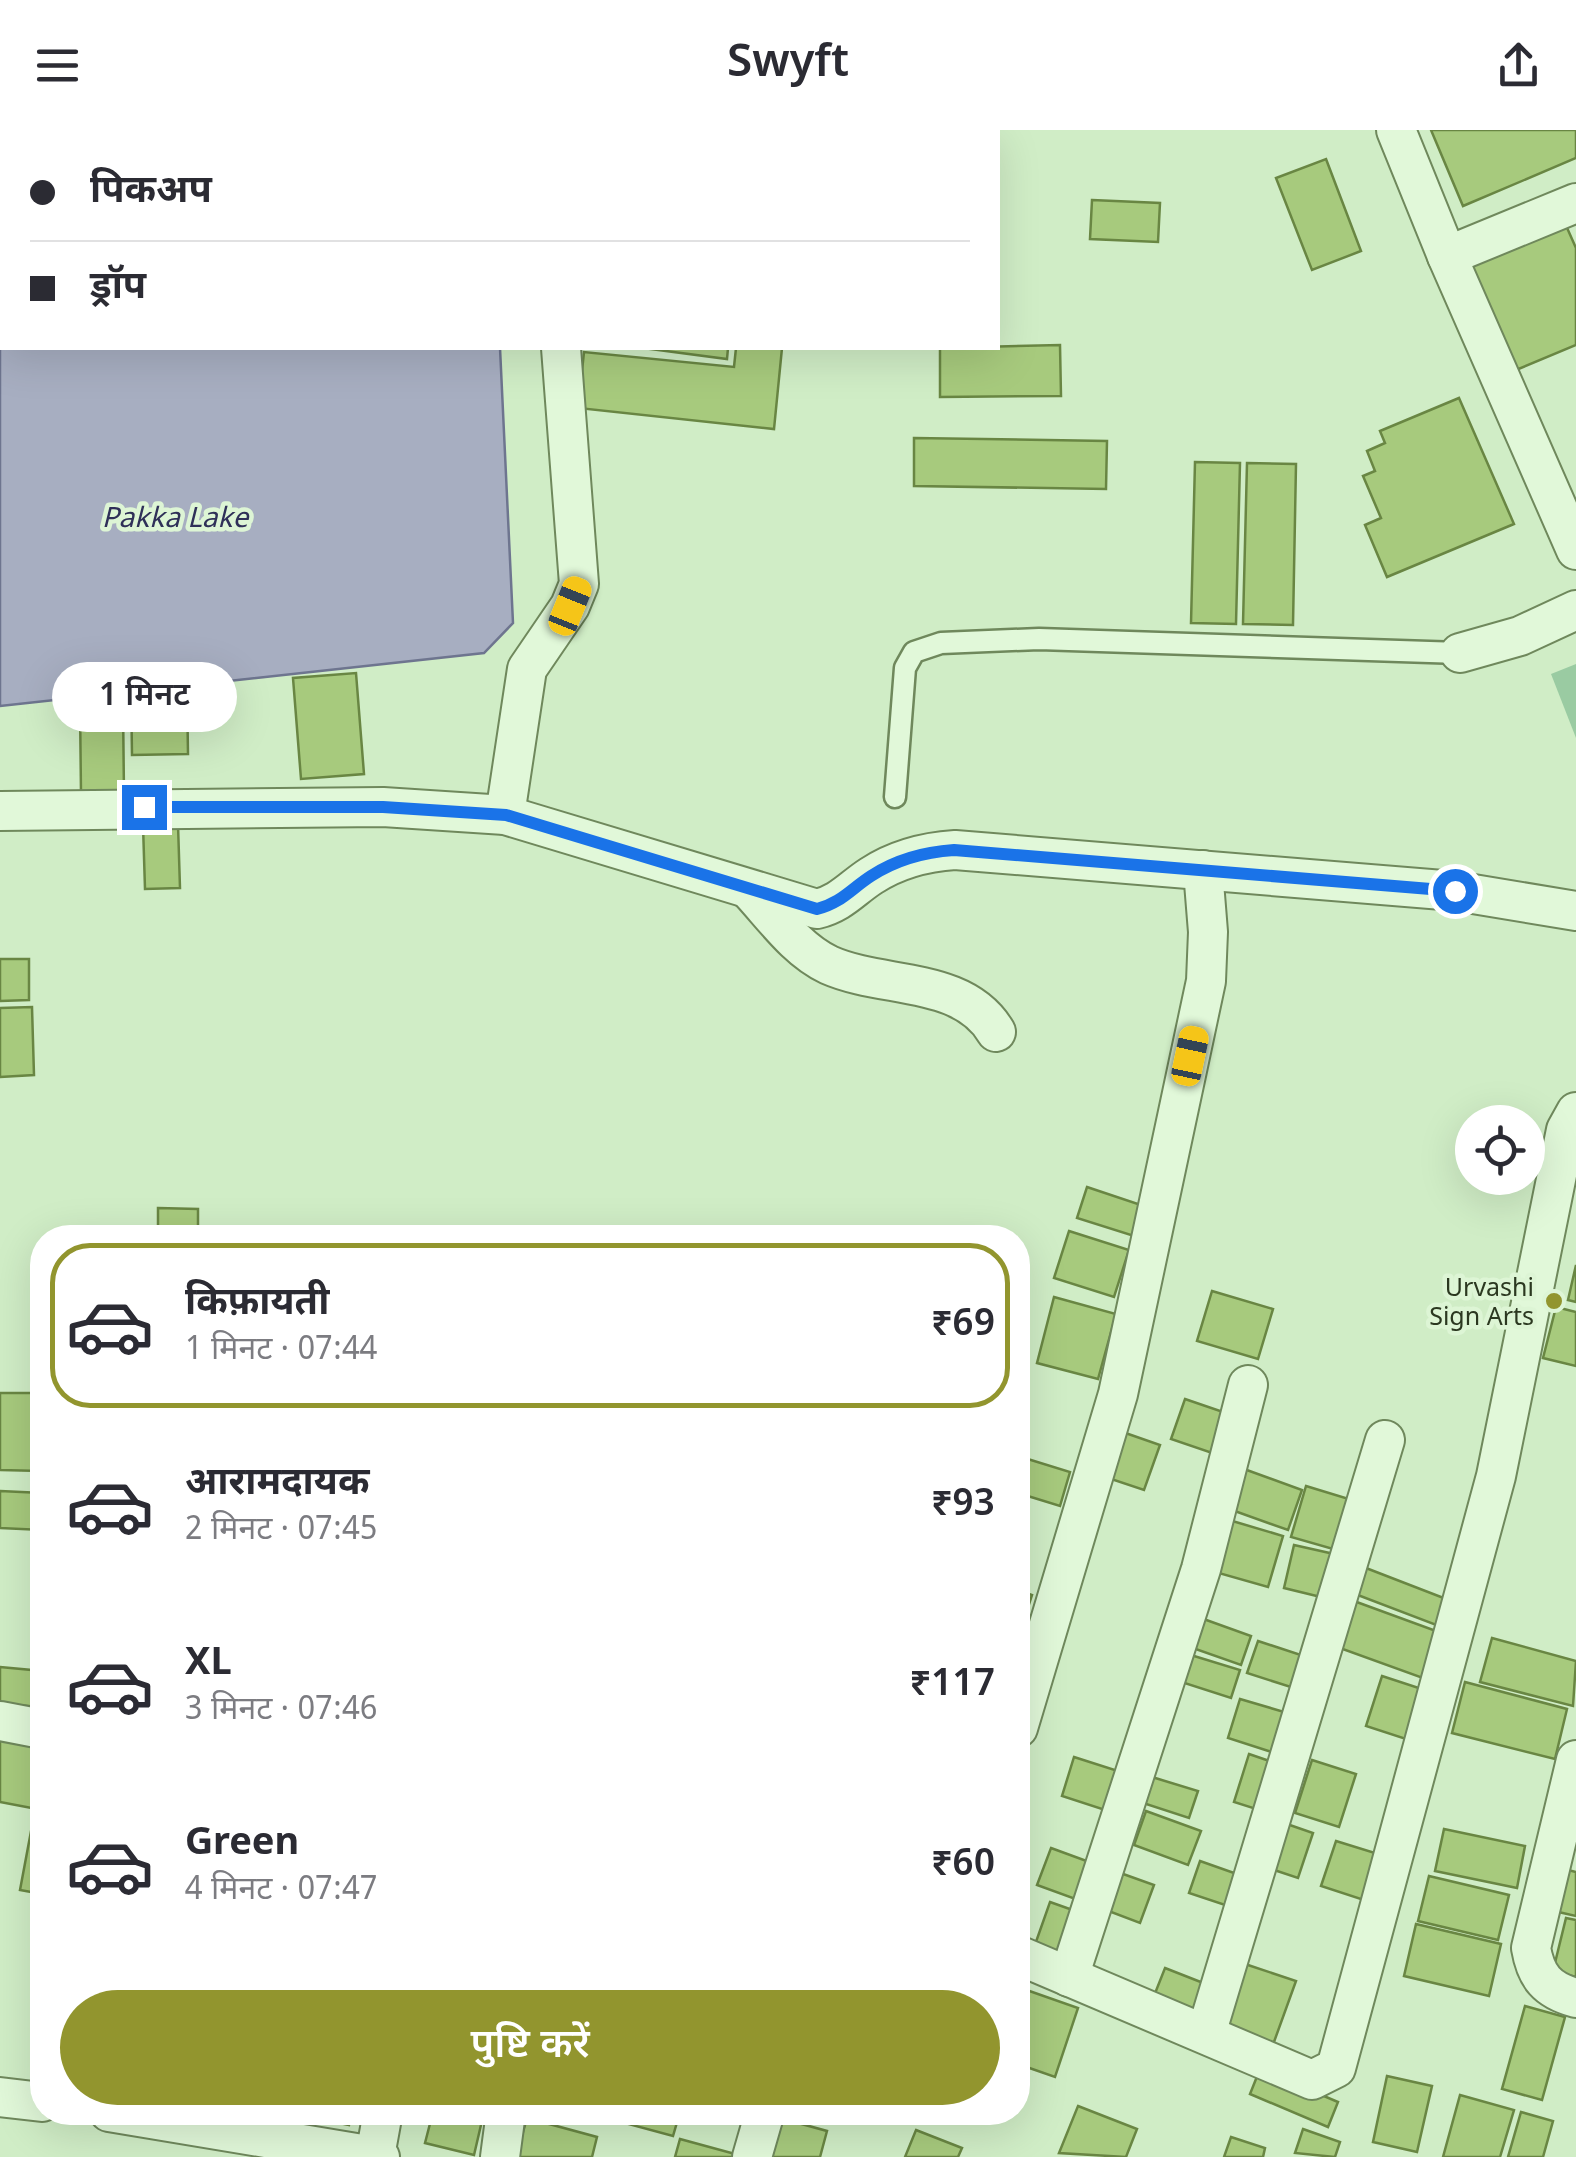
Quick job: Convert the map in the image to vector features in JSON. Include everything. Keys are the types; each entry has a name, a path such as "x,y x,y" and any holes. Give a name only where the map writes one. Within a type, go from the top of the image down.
{"street":[{"path":"1396,130 1576,550"},
{"path":"1447,256 1576,203"},
{"path":"506,815 528,669 570,606 579,584 561,350"},
{"path":"1460,653 1520,636 1576,610"},
{"path":"0,811 180,806 383,807 506,815 817,909 838,904 870,876 903,859 954,850 1455,891 1576,911"},
{"path":"1030,1688 1118,1394 1206,980 1208,932 1203,870"},
{"path":"749,890 801,946 830,965 963,1000 988,1018 996,1032"},
{"path":"1030,1960 1312,2080 1336,2068 1496,1476 1566,1130 1576,1112"},
{"path":"1069,1976 1201,1569 1248,1385"},
{"path":"1206,2034 1386,1440"},
{"path":"0,1722 30,1727"},
{"path":"1576,1760 1531,1948 1534,1971 1554,1992 1576,1998"},
{"path":"0,2097 30,2101"},
{"path":"188,2125 378,2156 382,2125"},
{"path":"500,2157 504,2125"},
{"path":"752,2157 761,2125"}],"lane":[{"path":"895,798 905,668 914,652 941,643 1039,639 1460,653"}],"green space":[{"path":"1576,664 1576,738 1551,674"}],"water":[{"name":"Pakka Lake","path":"0,350 500,350 513,623 484,653 0,706"}],"building":[{"path":"1431,130 1576,130 1576,158 1463,206"},
{"path":"1326,159 1361,251 1312,270 1276,178"},
{"path":"1092,200 1160,203 1158,242 1090,239"},
{"path":"1564,221 1576,248 1576,345 1504,375 1458,267"},
{"path":"1060,345 1061,396 940,397 940,350 1000,350 1000,346"},
{"path":"658,350 728,350 727,359"},
{"path":"736,350 782,350 774,429 578,408 584,352 734,367"},
{"path":"1459,398 1514,524 1387,577 1365,525 1381,518 1363,476 1375,471 1367,451 1385,443 1380,431"},
{"path":"914,438 1107,441 1106,489 914,486"},
{"path":"1195,462 1240,463 1236,624 1191,623"},
{"path":"1247,463 1296,464 1293,625 1243,624"},
{"path":"356,673 364,774 301,779 293,678"},
{"path":"131,689 187,689 188,754 132,755"},
{"path":"123,705 124,794 81,794 80,706"},
{"path":"178,824 180,888 145,889 143,825"},
{"path":"0,959 29,959 29,1000 0,1001"},
{"path":"32,1007 34,1075 0,1077 0,1008"},
{"path":"1087,1187 1144,1206 1134,1236 1077,1218"},
{"path":"158,1208 198,1209 198,1225 158,1225"},
{"path":"1069,1231 1129,1250 1114,1297 1054,1278"},
{"path":"1576,1265 1576,1302 1568,1300"},
{"path":"1212,1291 1273,1309 1258,1359 1197,1341"},
{"path":"1054,1297 1116,1314 1098,1379 1037,1363"},
{"path":"1556,1307 1576,1312 1576,1366 1543,1358"},
{"path":"0,1393 30,1393 30,1471 0,1470"},
{"path":"1185,1399 1229,1414 1215,1454 1171,1439"},
{"path":"1114,1429 1160,1445 1144,1490 1099,1475"},
{"path":"1030,1460 1070,1472 1060,1506 1030,1497"},
{"path":"1244,1469 1302,1490 1288,1530 1229,1509"},
{"path":"1306,1486 1362,1503 1347,1553 1291,1537"},
{"path":"0,1491 30,1492 30,1529 0,1528"},
{"path":"1229,1520 1283,1536 1268,1587 1215,1572"},
{"path":"1294,1545 1343,1556 1333,1600 1284,1588"},
{"path":"1353,1563 1454,1602 1444,1628 1342,1589"},
{"path":"1343,1597 1447,1635 1431,1681 1326,1643"},
{"path":"1198,1617 1251,1636 1241,1665 1187,1646"},
{"path":"1492,1638 1576,1661 1573,1706 1480,1682"},
{"path":"1258,1641 1307,1657 1297,1689 1247,1673"},
{"path":"1181,1652 1240,1670 1231,1698 1172,1679"},
{"path":"0,1667 30,1670 30,1706 0,1704"},
{"path":"1382,1676 1428,1691 1412,1741 1366,1726"},
{"path":"1465,1682 1567,1709 1555,1759 1452,1733"},
{"path":"1240,1699 1291,1714 1278,1754 1228,1738"},
{"path":"0,1736 30,1742 30,1808 0,1802"},
{"path":"1249,1754 1287,1767 1272,1814 1234,1802"},
{"path":"1074,1757 1118,1771 1105,1810 1062,1796"},
{"path":"1312,1760 1356,1774 1339,1827 1295,1813"},
{"path":"1152,1777 1198,1791 1189,1818 1143,1803"},
{"path":"1146,1811 1201,1831 1188,1865 1134,1845"},
{"path":"1284,1823 1313,1833 1298,1878 1268,1868"},
{"path":"1444,1829 1525,1846 1517,1888 1435,1871"},
{"path":"30,1837 30,1892 20,1890"},
{"path":"1336,1841 1388,1857 1373,1903 1321,1886"},
{"path":"1051,1848 1103,1867 1089,1904 1037,1885"},
{"path":"1200,1861 1254,1880 1243,1911 1189,1893"},
{"path":"1564,1869 1576,1872 1576,1916 1554,1911"},
{"path":"1112,1870 1154,1885 1140,1923 1098,1907"},
{"path":"1429,1876 1509,1895 1498,1940 1418,1921"},
{"path":"1050,1902 1084,1914 1065,1968 1031,1956"},
{"path":"1566,1918 1576,1920 1576,1977 1553,1971"},
{"path":"1416,1924 1501,1944 1489,1996 1404,1976"},
{"path":"1245,1964 1296,1981 1270,2053 1220,2035"},
{"path":"1165,1968 1216,1988 1200,2025 1150,2006"},
{"path":"1030,1991 1078,2008 1055,2077 1030,2068"},
{"path":"1525,2006 1565,2017 1542,2100 1502,2089"},
{"path":"1260,2069 1338,2102 1328,2127 1250,2094"},
{"path":"1387,2076 1432,2086 1417,2152 1373,2142"},
{"path":"1460,2095 1514,2110 1500,2157 1443,2157"},
{"path":"1078,2106 1137,2129 1126,2157 1059,2153"},
{"path":"1521,2112 1553,2121 1543,2157 1508,2157"},
{"path":"430,2125 481,2125 474,2155 425,2143"},
{"path":"525,2125 553,2125 597,2137 592,2157 516,2157"},
{"path":"632,2125 676,2125 673,2136"},
{"path":"775,2125 805,2125 827,2131 820,2157 771,2157"},
{"path":"1303,2129 1340,2142 1335,2157 1295,2153"},
{"path":"916,2130 962,2148 958,2157 905,2157"},
{"path":"1231,2137 1265,2148 1263,2157 1224,2157"},
{"path":"680,2139 746,2157 675,2157"}],"place":[{"name":"Urvashi Sign Arts","path":"1554,1301"}],"route":[{"path":"144,807 383,807 506,815 817,909 838,904 870,876 903,859 954,850 1455,891"}]}
